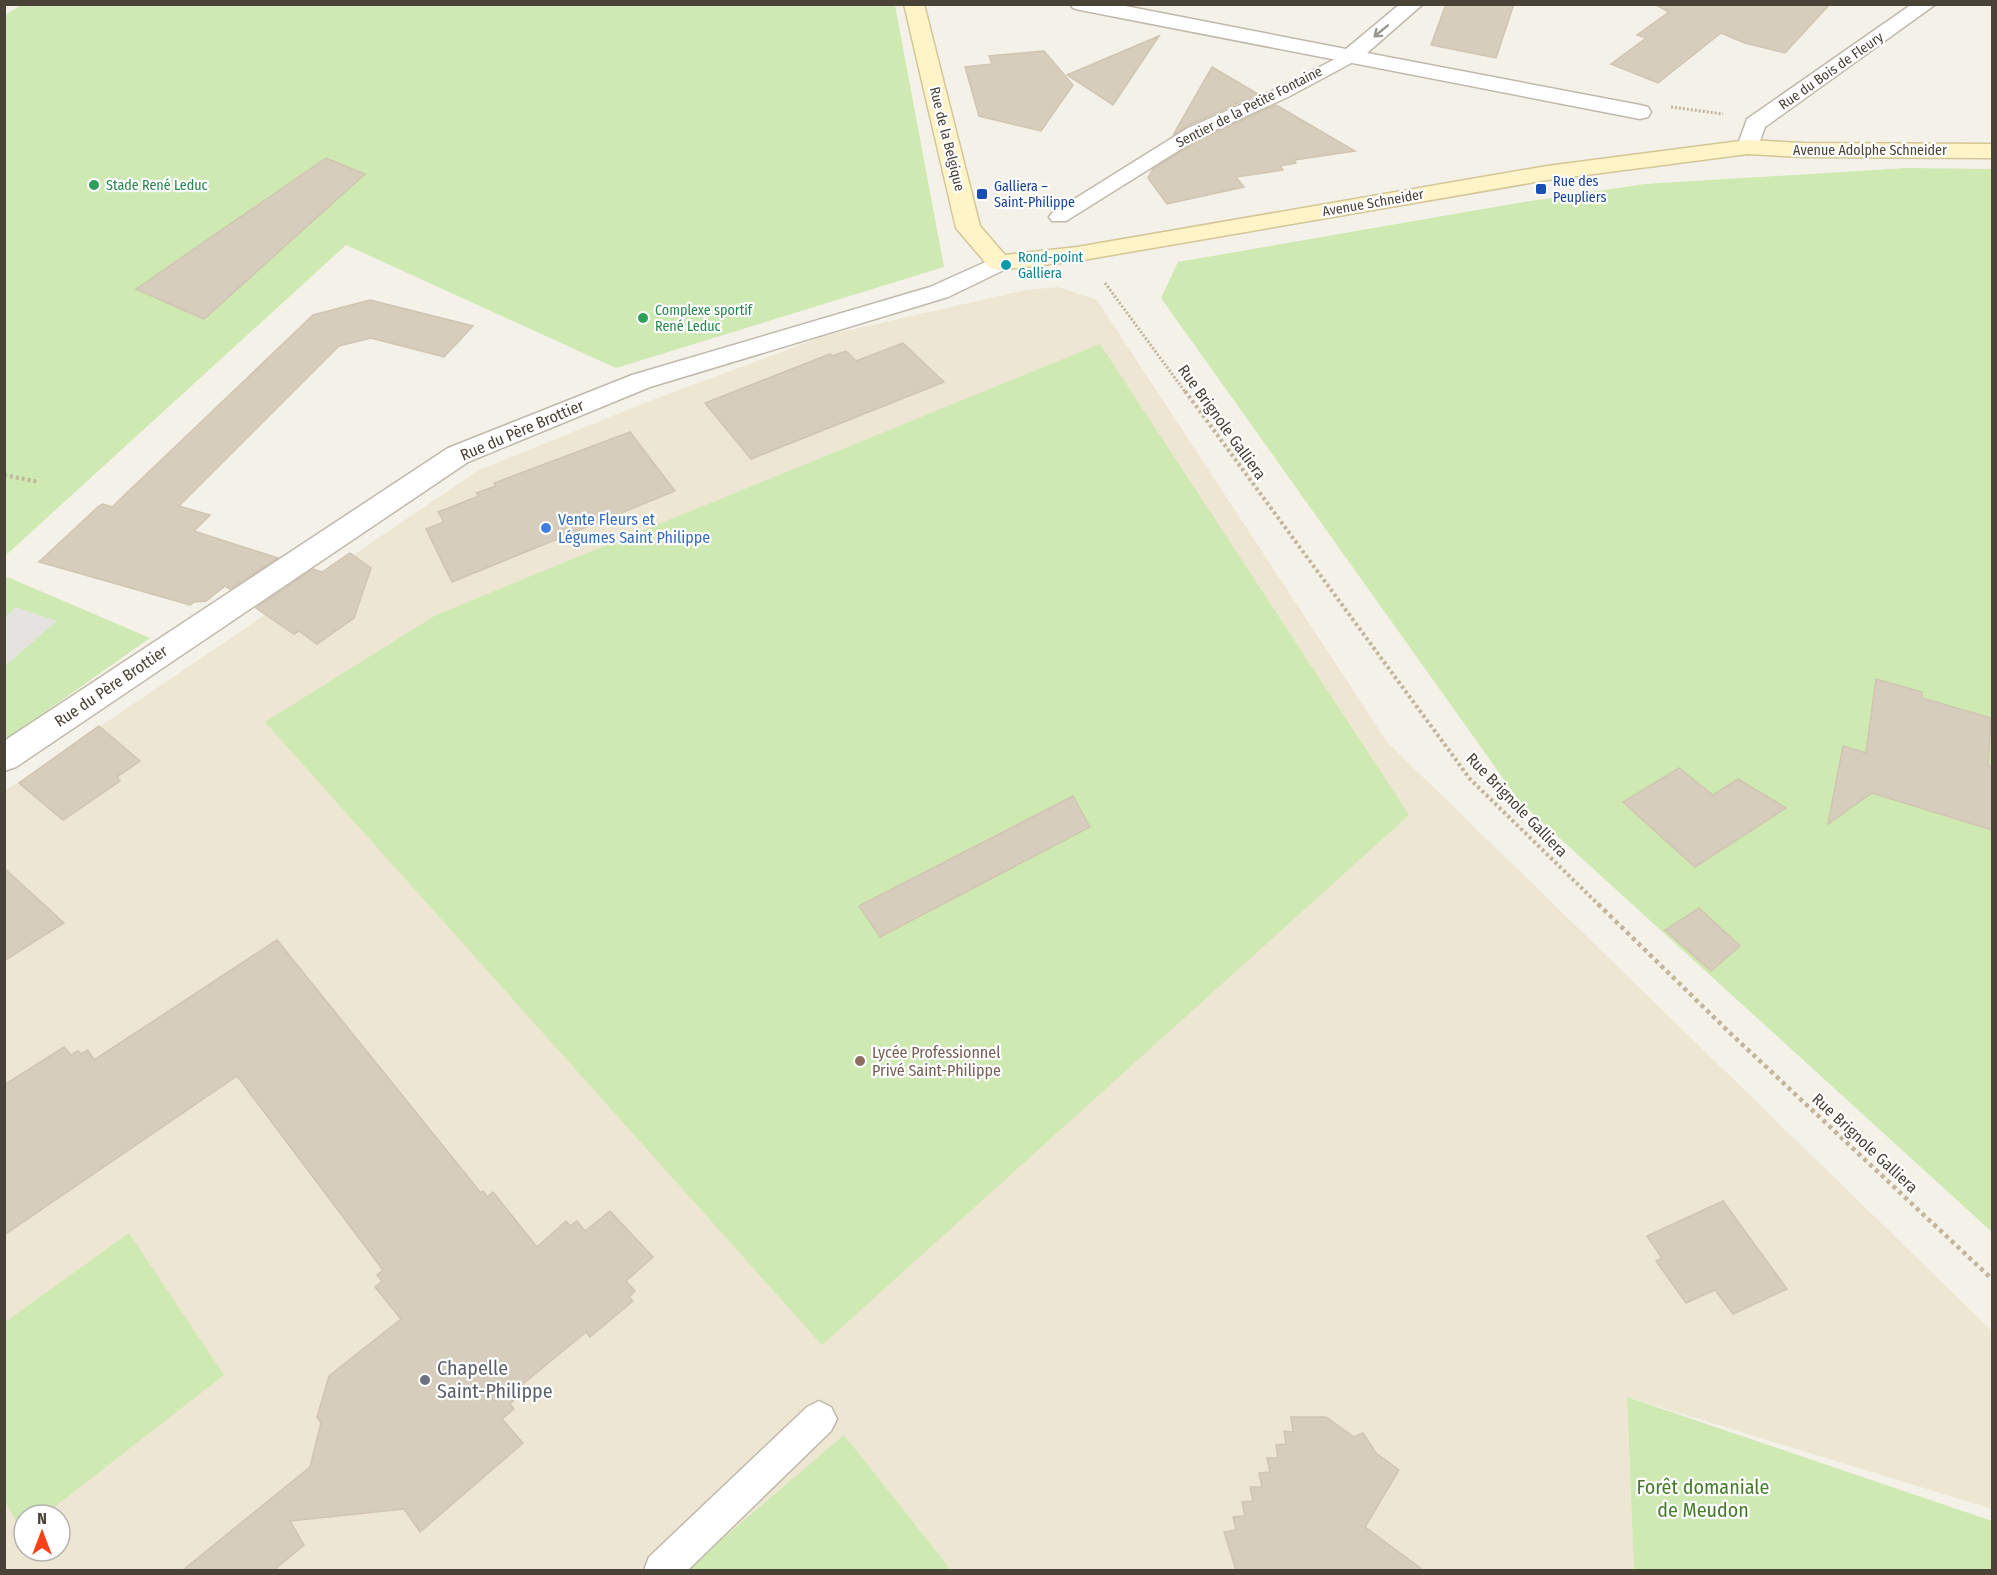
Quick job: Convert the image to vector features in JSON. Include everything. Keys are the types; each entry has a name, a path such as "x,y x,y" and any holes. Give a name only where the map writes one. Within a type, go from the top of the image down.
{"street":[{"name":"Rue de la Belgique","path":"914,4 968,228 999,263"},
{"path":"1080,4 1640,112"},
{"path":"1349,57 1413,4"},
{"name":"Rue du Bois de Fleury","path":"1755,124 1926,4"},
{"path":"1748,147 1755,124"},
{"name":"Avenue Schneider","path":"999,263 1077,254 1547,173 1748,147"},
{"name":"Avenue Adolphe Schneider","path":"1748,147 1803,150 1992,151"},
{"name":"Rue du Père Brottier","path":"4,758 458,455 641,381 939,292 999,263"}],"lane":[{"name":"Sentier de la Petite Fontaine","path":"1059,217 1195,132 1282,93 1349,57"},
{"path":"662,1570 819,1419"}],"path":[{"path":"1640,112 1671,107 1734,116 1755,124"},
{"name":"Rue Brignole Galliera","path":"1077,254 1101,278 1470,779 1729,1032 1992,1279"},
{"path":"4,475 39,482"}],"shaded area":[{"name":"Lycée Professionnel Privé Saint-Philippe","path":"1058,287 1097,300 1387,742 1992,1331 1992,1509 1627,1397 1634,1570 5,1570 5,791 479,470 642,404 824,336 1026,290"},
{"path":"16,607 57,621 5,666 5,617"}],"green space":[{"name":"Complexe sportif René Leduc","path":"23,4 895,5 944,267 616,368 346,245 5,556 5,15"},
{"path":"1907,168 1992,169 1992,1232 1520,802 1161,298 1178,262 1518,203 1645,184"},
{"path":"1100,344 1409,815 822,1345 265,722 436,615"},
{"path":"5,576 150,638 5,740"},
{"path":"129,1233 224,1375 59,1503 12,1503 12,1514 5,1501 5,1322"},
{"name":"Forêt domaniale de Meudon","path":"1627,1397 1992,1521 1992,1570 1634,1570"},
{"path":"844,1435 951,1570 686,1570"}],"building":[{"path":"1446,4 1514,4 1496,58 1431,45"},
{"path":"1654,4 1830,4 1785,53 1745,43 1721,33 1658,83 1611,64 1646,38 1637,35 1669,12"},
{"path":"1159,36 1113,105 1067,75"},
{"path":"1044,51 1073,85 1041,131 979,116 965,67 992,64 989,56"},
{"path":"1212,67 1258,94 1187,126 1173,135"},
{"path":"1276,105 1355,151 1294,160 1296,163 1280,166 1283,170 1236,177 1244,187 1167,204 1148,178 1153,169 1203,138"},
{"path":"326,158 365,174 204,319 136,289"},
{"path":"370,300 473,326 444,357 371,338 339,346 179,506 210,515 194,531 278,558 230,589 225,586 206,601 194,602 190,605 39,562 99,506 103,504 112,507 313,315"},
{"path":"903,343 944,382 751,459 705,403 830,354 832,356 846,351 856,361"},
{"path":"630,432 675,491 452,582 426,529 444,522 438,512 479,496 476,493 496,486 494,483"},
{"path":"350,553 371,568 354,618 317,644 299,631 294,634 256,608 313,569 322,572"},
{"path":"1876,679 1922,692 1922,698 1991,718 1988,765 1992,767 1992,830 1872,793 1828,824 1843,746 1866,753"},
{"path":"99,726 140,761 117,777 120,781 63,820 19,783"},
{"path":"1679,768 1713,795 1738,779 1786,808 1695,867 1623,802"},
{"path":"1073,796 1090,827 880,937 859,906"},
{"path":"4,868 64,923 4,961"},
{"path":"1699,908 1740,946 1711,971 1665,930"},
{"path":"277,940 481,1193 483,1191 487,1197 493,1192 537,1247 566,1221 570,1226 577,1221 585,1231 610,1211 653,1257 626,1281 635,1291 629,1297 633,1301 590,1337 586,1332 523,1384 527,1389 510,1404 514,1409 502,1419 523,1443 420,1532 404,1509 290,1521 304,1545 274,1570 183,1570 310,1467 321,1423 317,1417 329,1376 401,1319 375,1287 382,1281 377,1275 383,1270 237,1076 4,1235 4,1085 64,1047 71,1055 78,1051 81,1054 88,1050 94,1060"},
{"path":"1723,1201 1787,1289 1733,1314 1715,1290 1686,1303 1656,1261 1662,1258 1647,1236"},
{"path":"1291,1417 1326,1417 1354,1437 1363,1433 1376,1453 1399,1470 1365,1527 1423,1570 1236,1570 1224,1532 1236,1530 1233,1517 1245,1516 1242,1502 1253,1501 1250,1487 1262,1487 1259,1473 1270,1472 1267,1458 1278,1458 1276,1445 1286,1444 1284,1431 1293,1432"}],"place":[{"name":"Stade René Leduc","path":"94,185"},
{"name":"Rue des Peupliers","path":"1541,189"},
{"name":"Galliera – Saint-Philippe","path":"982,194"},
{"name":"Rond-point Galliera","path":"1006,265"},
{"name":"Complexe sportif René Leduc","path":"643,318"},
{"name":"Vente Fleurs et Légumes Saint Philippe","path":"546,528"},
{"name":"Lycée Professionnel Privé Saint-Philippe","path":"860,1061"},
{"name":"Chapelle Saint-Philippe","path":"425,1380"}]}
